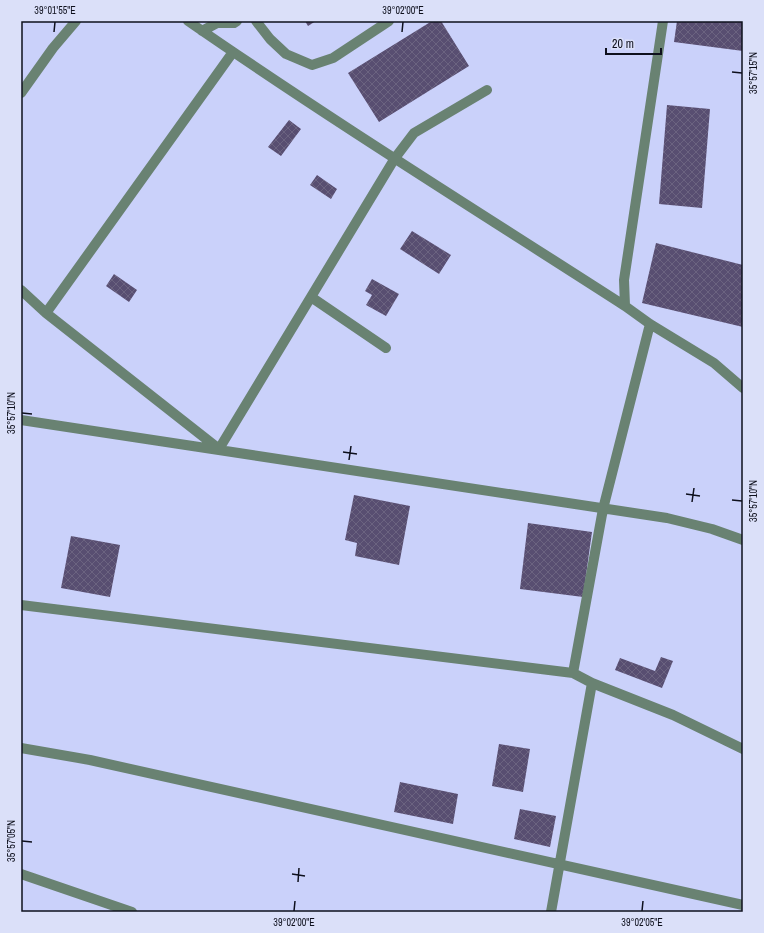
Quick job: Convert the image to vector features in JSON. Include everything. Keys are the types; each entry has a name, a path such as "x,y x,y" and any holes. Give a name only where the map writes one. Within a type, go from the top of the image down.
{"street":[{"path":"21,93 53,48 76,21"},
{"path":"188,21 395,158 625,306 650,324 714,363 743,388"},
{"path":"202,30 217,23 234,23 237,21"},
{"path":"256,21 270,39 286,54 312,65 333,58 390,21"},
{"path":"625,306 624,280 663,21"},
{"path":"46,313 233,52"},
{"path":"219,450 395,158 414,133 487,90"},
{"path":"21,290 46,313 219,450"},
{"path":"311,297 386,348"},
{"path":"573,673 603,509 650,324"},
{"path":"21,420 667,518 712,529 743,540"},
{"path":"21,605 573,673 592,683 673,716 743,749"},
{"path":"551,912 592,683"},
{"path":"21,748 90,760 743,905"},
{"path":"21,874 132,912"}],"building":[{"path":"305,21 316,21 308,26"},
{"path":"432,21 441,21 469,66 379,122 348,73"},
{"path":"677,21 743,21 743,51 674,42"},
{"path":"667,105 710,109 702,208 659,204"},
{"path":"289,120 301,129 281,156 268,147"},
{"path":"317,175 337,189 331,199 310,185"},
{"path":"412,231 451,255 439,274 400,249"},
{"path":"656,243 743,265 743,327 642,303"},
{"path":"114,274 137,290 129,302 106,286"},
{"path":"372,279 399,294 386,316 366,305 372,295 365,291"},
{"path":"354,495 410,506 399,565 355,556 357,543 345,540"},
{"path":"528,523 592,532 583,597 520,589"},
{"path":"71,536 120,545 110,597 61,588"},
{"path":"661,657 673,661 662,688 615,670 620,658 655,671"},
{"path":"499,744 530,749 523,792 492,786"},
{"path":"400,782 458,794 453,824 394,812"},
{"path":"520,809 556,816 550,847 514,839"}]}
